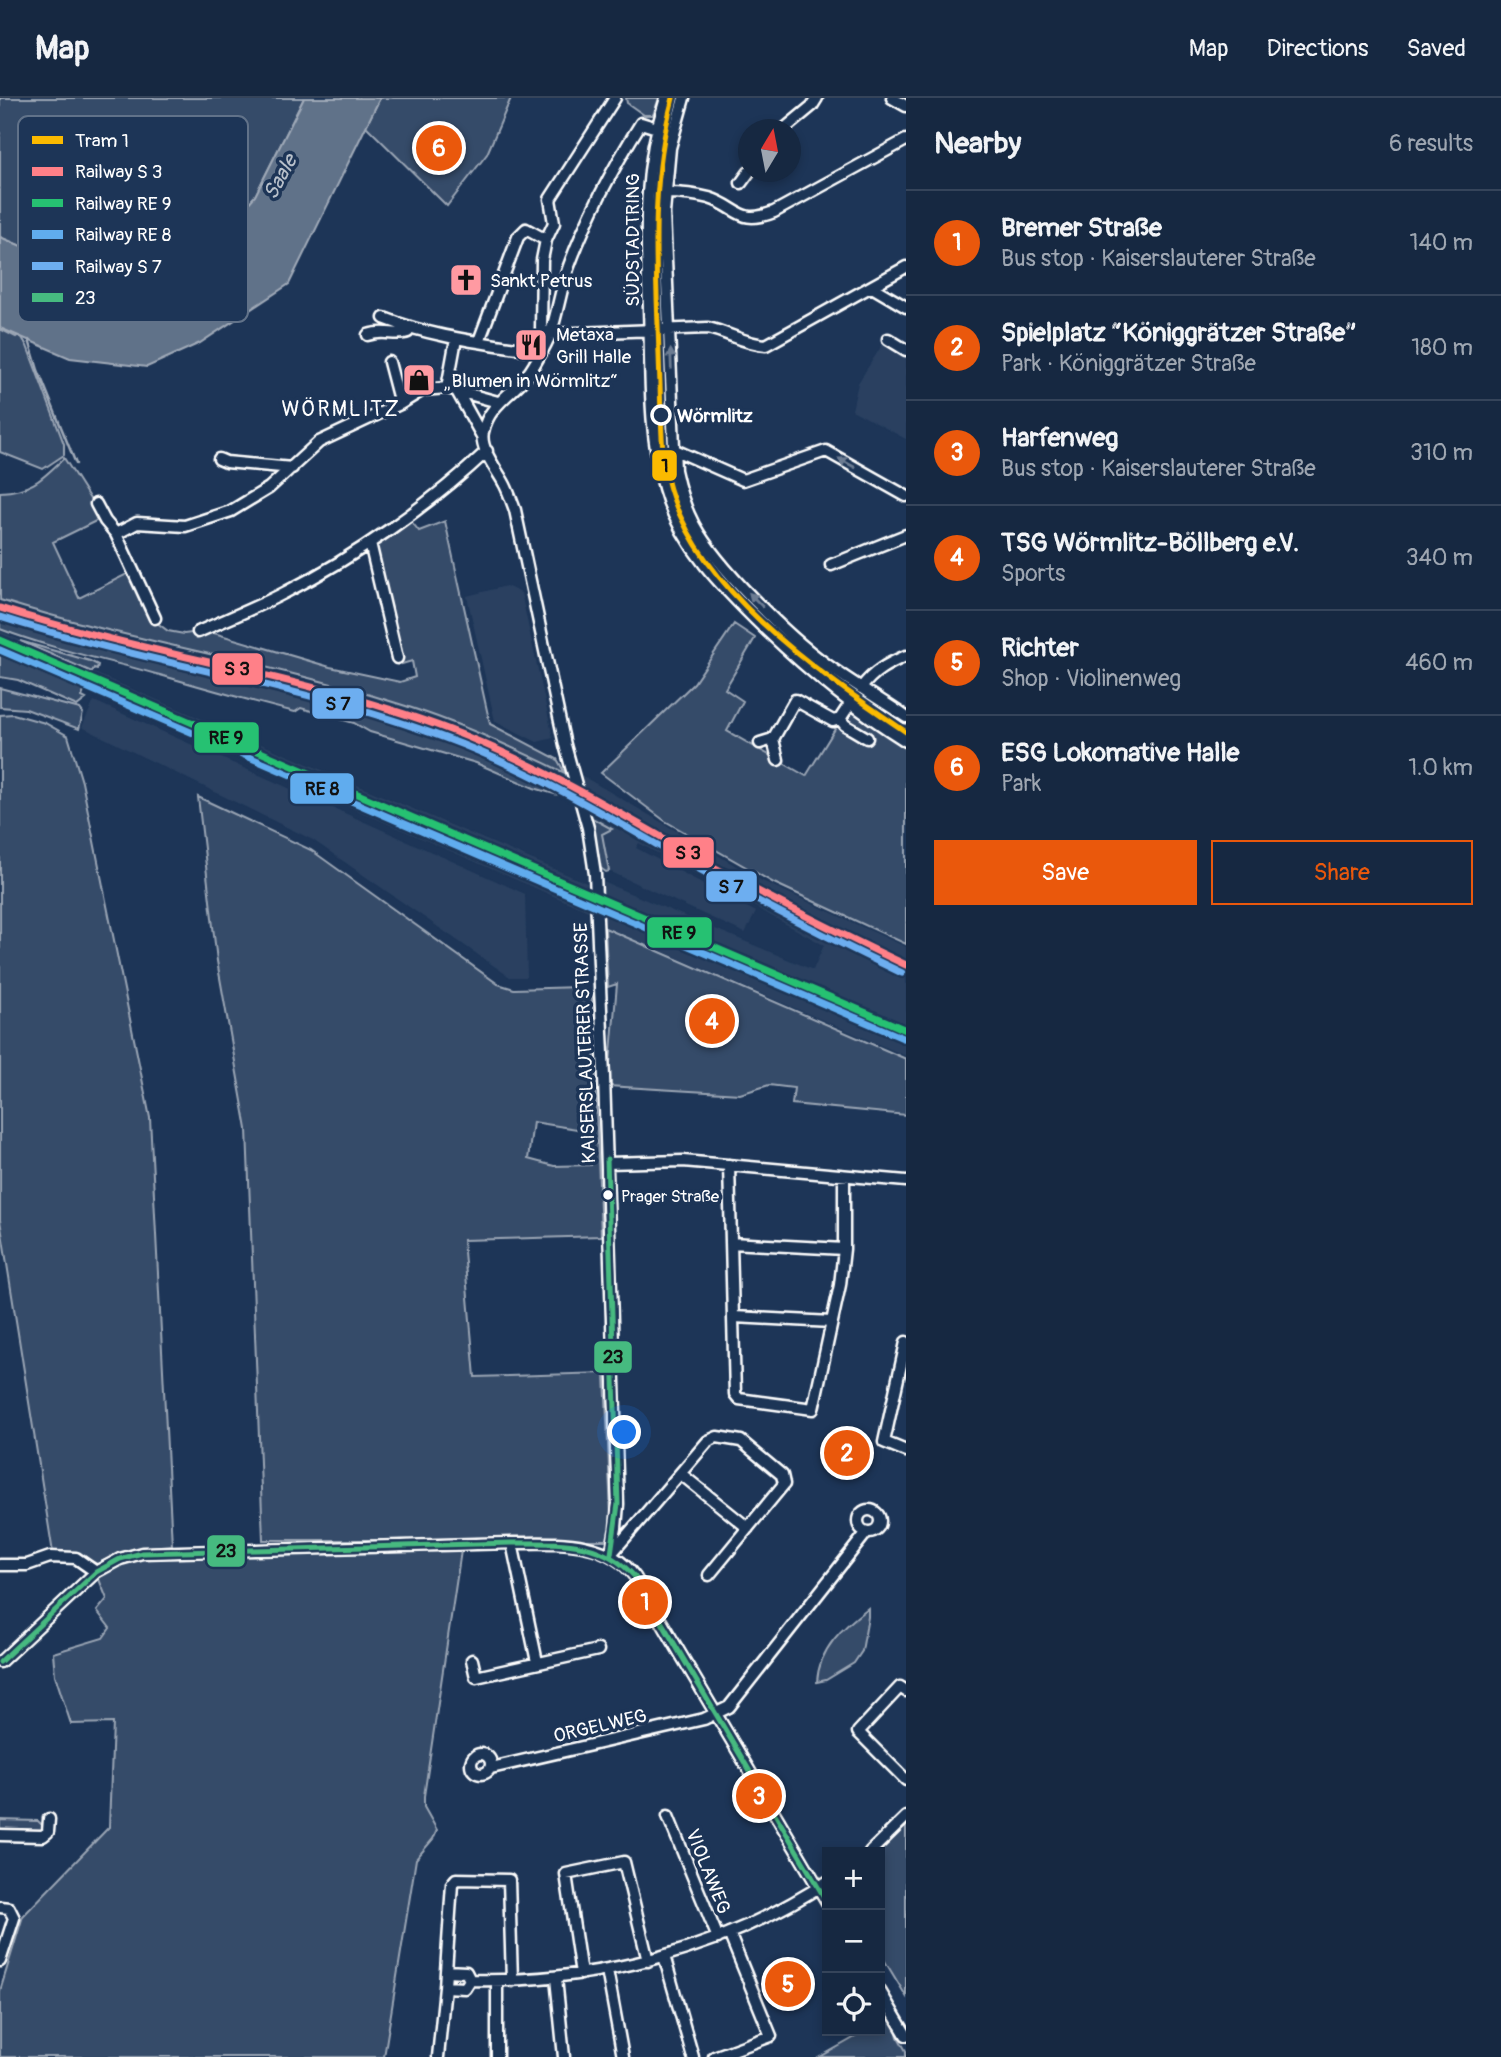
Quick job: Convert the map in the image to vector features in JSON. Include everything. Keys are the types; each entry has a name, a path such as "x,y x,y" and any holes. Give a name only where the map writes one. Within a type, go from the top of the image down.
{"street":[{"path":"615,98 550,199 554,223 546,240 542,260 541,328 550,334 708,328 723,331 752,344 766,345 906,267"},
{"name":"SÜDSTADTRING","path":"666,98 649,165 646,210 653,410 664,489 677,523 700,560 734,599 799,662 850,704 906,741"},
{"name":"SÜDSTADTRING","path":"684,98 670,148 664,234 679,488 694,525 717,557 782,627 824,663 906,717"},
{"path":"796,119 817,98"},
{"path":"892,98 906,106"},
{"path":"482,436 487,419 498,402 532,369 550,334 568,269 590,211 641,123 657,128"},
{"path":"665,193 711,199 746,218 759,218 906,141"},
{"path":"479,341 518,237 526,229 546,240"},
{"path":"872,287 906,307"},
{"path":"384,318 456,339 541,352"},
{"path":"368,335 381,331 404,334 409,327"},
{"path":"447,388 456,339"},
{"path":"888,340 906,350"},
{"path":"388,362 400,404"},
{"path":"116,534 137,523 185,527 232,511 269,488 319,442 400,404 423,390 447,388 498,402"},
{"name":"KAISERSLAUTERER STRASSE","path":"458,393 482,436 486,451 506,487 514,510 565,745 588,828 595,876 618,1504 611,1554"},
{"path":"675,450 743,480 826,451 906,496"},
{"path":"198,632 286,592 370,542 463,474 486,451"},
{"path":"219,459 226,462 292,468"},
{"path":"96,504 105,522 116,534 155,618"},
{"path":"831,565 906,535"},
{"path":"370,542 397,658"},
{"path":"861,688 871,675 886,664 906,656"},
{"path":"778,760 773,739 795,700 829,720 840,719"},
{"path":"840,719 850,704"},
{"path":"840,719 867,738"},
{"path":"760,743 773,739"},
{"path":"607,1163 682,1161 906,1181"},
{"path":"729,1165 735,1394 739,1399 813,1409 840,1284 844,1250 844,1176"},
{"path":"731,1243 844,1250"},
{"path":"734,1317 832,1322"},
{"path":"906,1342 884,1442 906,1451"},
{"path":"611,1554 708,1441 717,1437 741,1441 782,1475 784,1485 709,1575"},
{"path":"681,1474 748,1528"},
{"path":"716,1714 729,1707 867,1532"},
{"path":"512,1543 537,1662"},
{"path":"0,1662 96,1572 120,1559 142,1553 512,1543 587,1546 621,1560 635,1577 716,1714 822,1883"},
{"path":"0,1565 27,1565 50,1557 76,1558 96,1572"},
{"path":"472,1660 476,1677 598,1650"},
{"path":"906,1691 900,1687 858,1732 906,1780"},
{"name":"ORGELWEG","path":"491,1768 716,1714"},
{"name":"VIOLAWEG","path":"668,1816 718,1938"},
{"path":"875,1847 906,1817"},
{"path":"0,1835 43,1836 48,1832 48,1819"},
{"path":"581,1974 566,1874 624,1862 648,1961"},
{"path":"438,2057 452,1884 456,1879 509,1880 512,1981"},
{"path":"470,1980 556,1978 648,1961 718,1938 822,1886"},
{"path":"0,1907 9,1908 14,1918 0,1961"},
{"path":"714,2057 771,2036 729,1933"},
{"path":"664,1956 693,2057"},
{"path":"607,1970 624,2057"},
{"path":"446,1971 466,1972 470,1980"},
{"path":"556,1978 564,2057"},
{"path":"444,1987 465,1988 470,1980"},
{"path":"497,2057 498,1981"},
{"path":"885,1998 904,2027"}],"shaded area":[{"path":"0,98 304,98 255,196 248,204 248,116 18,116 18,245 0,237"},
{"path":"380,98 511,98 487,154 447,206 366,126"},
{"path":"626,98 659,98 653,115 644,115 627,103"},
{"path":"0,329 16,337 20,334 27,346 64,444 64,455 43,469 0,452"},
{"path":"884,342 906,354 906,439 852,410 858,383"},
{"path":"64,458 102,518 53,542 79,598 131,572 156,622 168,631 184,634 207,631 330,667 400,682 415,677 412,661 402,664 376,544 411,521 419,531 445,521 490,724 557,759 565,773 480,734 393,702 0,600 0,492 29,486"},
{"path":"506,586 521,593 553,738 537,742 495,721 467,596"},
{"path":"0,600 113,633 392,701 454,722 580,781 579,774 760,880 906,947 906,1056 606,927 605,920 588,911 0,655 0,631 603,890 603,882 813,970 824,945 639,843 636,848 756,912 745,933 609,871 602,834 612,828 591,817 587,804 561,790 456,742 395,720 103,647 0,616"},
{"path":"0,616 147,658 297,693 395,720 479,752 561,790 558,795 534,788 476,763 370,732 354,723 301,708 295,712 278,708 39,643 0,629"},
{"path":"734,624 755,638 725,689 743,701 727,731 806,776 848,708 906,745 906,944 774,883 665,821 601,773 694,683"},
{"path":"20,641 90,661 98,665 97,669 94,668 92,672"},
{"path":"0,655 84,691 82,697 86,699 77,706 18,680 0,677"},
{"path":"0,688 80,709 83,713 79,729 26,709 0,707"},
{"path":"94,701 525,894 527,977 510,977 313,840 82,727"},
{"path":"13,714 45,723 68,736 82,782 150,1118 172,1545 133,1550 97,1564 75,1553 53,1553 0,1220 0,715"},
{"path":"198,797 311,850 498,984 514,989 579,987 592,996 601,1236 463,1240 475,1377 605,1373 612,1540 263,1540 247,1129 217,961","holes":["533,1122 590,1131 591,1165 554,1166 528,1159"]},
{"path":"592,818 612,829 602,834 609,871 606,872 599,867"},
{"path":"605,928 906,1059 906,1115 792,1104 794,1088 769,1085 740,1094 608,1086 617,984 608,987"},
{"path":"462,1544 424,1796 424,1807 437,1830 416,1859 384,2057 0,2057 0,1991 23,1916 109,1827 113,1723 71,1724 55,1675 53,1653 103,1638 110,1628 97,1611 107,1599 96,1572 142,1553"},
{"path":"868,1608 862,1651 854,1663 826,1680 817,1682 827,1649 841,1631"},
{"path":"906,1817 906,1996 885,1961 885,1847 875,1847"},
{"path":"0,1820 38,1821 44,1827 43,1831 38,1833 0,1832"},
{"path":"892,2012 906,2057 820,2057 857,2036 885,2036 885,2017"}],"water":[{"name":"Saale","path":"304,98 380,98 289,284 248,311 248,204 255,196"},
{"name":"Saale","path":"0,237 18,245 18,322 232,322 200,343 147,367 70,358 0,328"}],"waterway":[{"path":"29,340 38,370 76,464"}],"tram line":[{"name":"1","path":"673,98 658,183 656,267 663,455 667,478 681,518 703,556 731,591 763,624 835,682 906,732"}],"transit line":[{"path":"0,608 112,639 339,694 483,743 548,774 753,889 906,965"},
{"path":"0,617 111,648 335,703 391,719 478,751 543,782 749,896 902,973"},
{"path":"0,640 906,1030"},
{"path":"0,650 903,1038"},
{"name":"23","path":"607,1159 618,1504 611,1554"},
{"name":"23","path":"0,1662 96,1572 120,1559 142,1553 512,1543 563,1544 594,1550 622,1565 635,1577 822,1894"}],"place":[{"name":"ESG Lokomative Halle","path":"439,148"},
{"name":"Sankt Petrus","path":"466,280"},
{"name":"Metaxa Grill Halle","path":"531,345"},
{"name":"„Blumen in Wörmlitz“","path":"419,380"},
{"name":"Wörmlitz","path":"661,415"},
{"name":"TSG Wörmlitz-Böllberg e.V.","path":"712,1021"},
{"name":"Prager Straße","path":"608,1195"},
{"name":"Spielplatz “Königgrätzer Straße”","path":"847,1453"},
{"name":"Bremer Straße","path":"645,1602"},
{"name":"Harfenweg","path":"759,1796"},
{"name":"Richter","path":"788,1984"}],"district":[{"name":"WÖRMLITZ","path":"341,409"}]}
